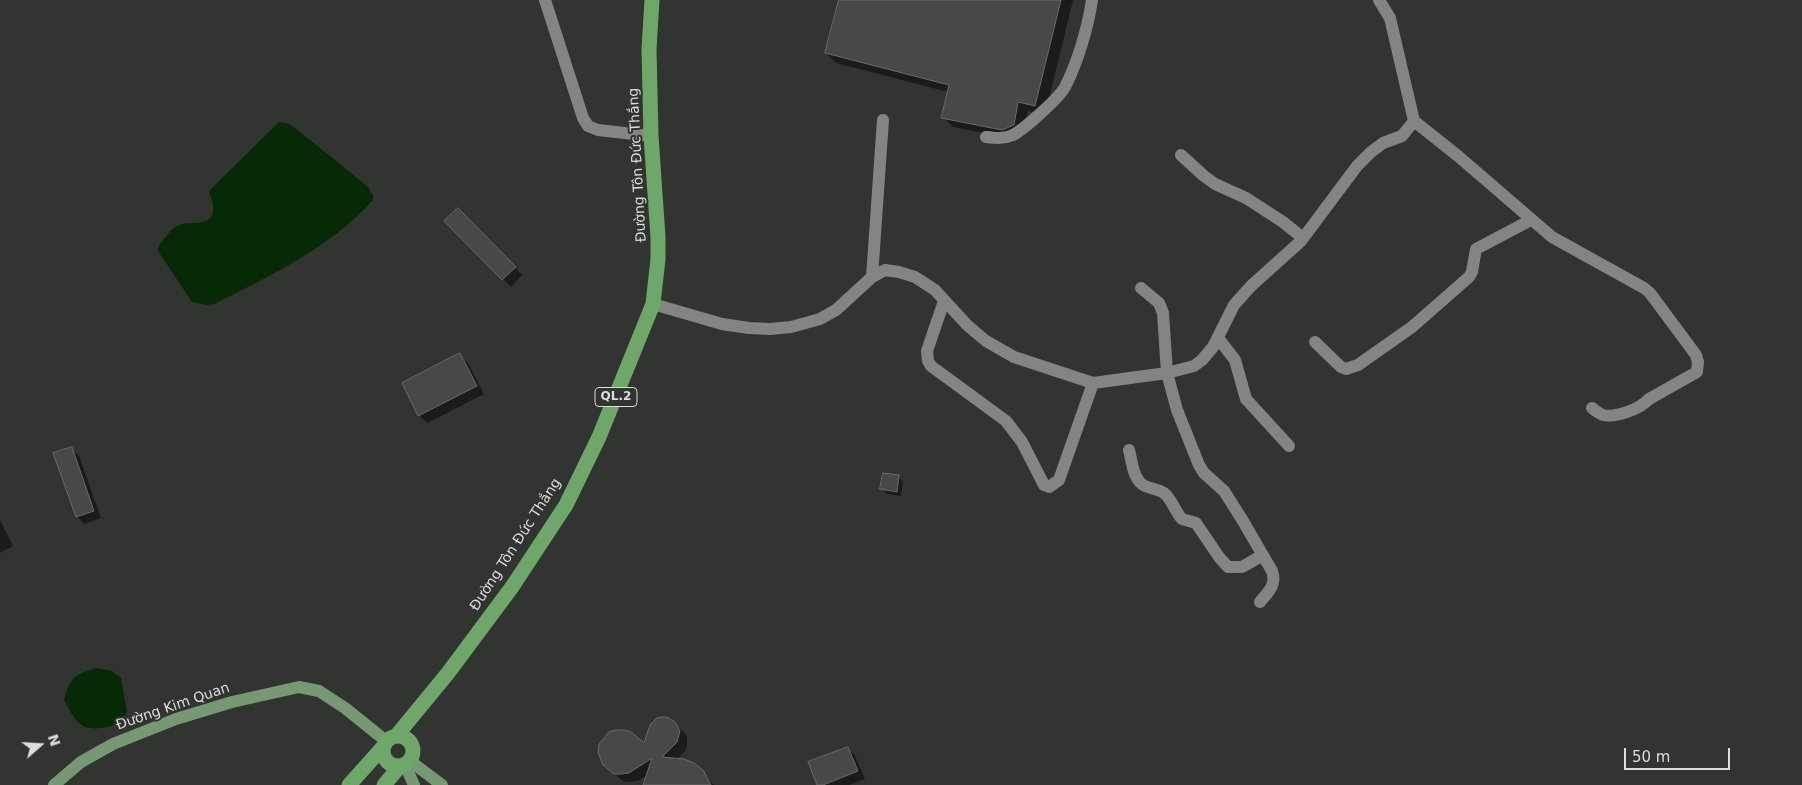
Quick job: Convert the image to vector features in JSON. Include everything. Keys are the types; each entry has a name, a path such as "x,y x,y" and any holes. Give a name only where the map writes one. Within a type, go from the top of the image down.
{"highway":[{"name":"Đường Tôn Đức Thắng","path":"389,741 448,673 512,587 566,505 599,437 653,304 658,259 658,237 651,136 649,49 652,0"},
{"path":"384,785 405,764 413,756 412,744 408,739 389,741 384,758 394,766 405,764"},
{"name":"QL.2","path":"349,785 389,741"}],"main road":[{"name":"Đường Kim Quan","path":"54,785 81,762 113,744 138,734 176,719 232,702 299,687 319,691 389,741"},
{"path":"405,764 414,785"},
{"path":"405,764 442,785"}],"street":[{"path":"545,0 583,118 588,126 598,130 651,136"},
{"path":"986,137 1004,138 1014,135 1051,104 1066,87 1081,46 1092,0"},
{"path":"1379,0 1390,18 1414,121 1458,156 1552,237 1644,288 1650,293 1693,350 1698,362 1697,372 1649,399 1643,405 1615,415 1604,415 1592,408"},
{"path":"872,277 883,120"},
{"path":"653,304 722,324 762,329 790,327 820,319 836,310 872,277 885,270 915,277 935,290 967,325 980,336 1014,357 1093,383 1167,373 1194,366 1202,360 1213,347 1234,305 1251,286 1303,238 1357,166 1383,143 1402,136 1414,121"},
{"path":"1181,155 1215,184 1246,198 1283,222 1303,238"},
{"path":"1315,342 1341,367 1346,369 1358,365 1412,328 1469,277 1472,272 1476,248 1531,220"},
{"path":"1141,288 1159,303 1164,313 1167,373 1177,410 1199,465 1204,473 1224,491 1263,555 1275,579 1260,602"},
{"path":"944,301 927,351 928,361 931,366 1006,421 1022,442 1044,485 1049,487 1060,480 1093,383"},
{"path":"1218,338 1235,360 1246,399 1289,446"},
{"path":"1128,450 1141,484 1165,494 1182,519 1196,523 1223,563 1232,568 1242,567 1263,555"}],"shaded area":[{"path":"279,122 287,123 294,127 367,186 373,195 373,200 356,217 319,246 257,283 214,304 207,305 192,302 158,251 159,245 171,230 177,226 203,222 211,217 213,210 210,190"},
{"path":"97,668 112,671 121,678 127,712 118,724 91,728 79,723 64,700 68,687 74,678 83,672"}],"building":[{"path":"839,0 1061,0 1035,106 1018,102 1014,125 1002,130 941,118 949,85 825,53"},
{"path":"458,208 516,267 502,280 444,221"},
{"path":"460,353 477,386 418,416 402,383"},
{"path":"72,447 94,511 76,517 53,453"},
{"path":"883,473 899,475 897,492 880,489"},
{"path":"667,717 675,722 680,731 677,742 662,757 684,759 694,763 703,770 711,785 643,785 652,758 629,773 614,774 603,765 598,752 599,744 609,732 624,730 631,732 644,743 650,725 657,718"},
{"path":"848,747 858,771 823,785 817,785 808,762"}]}
